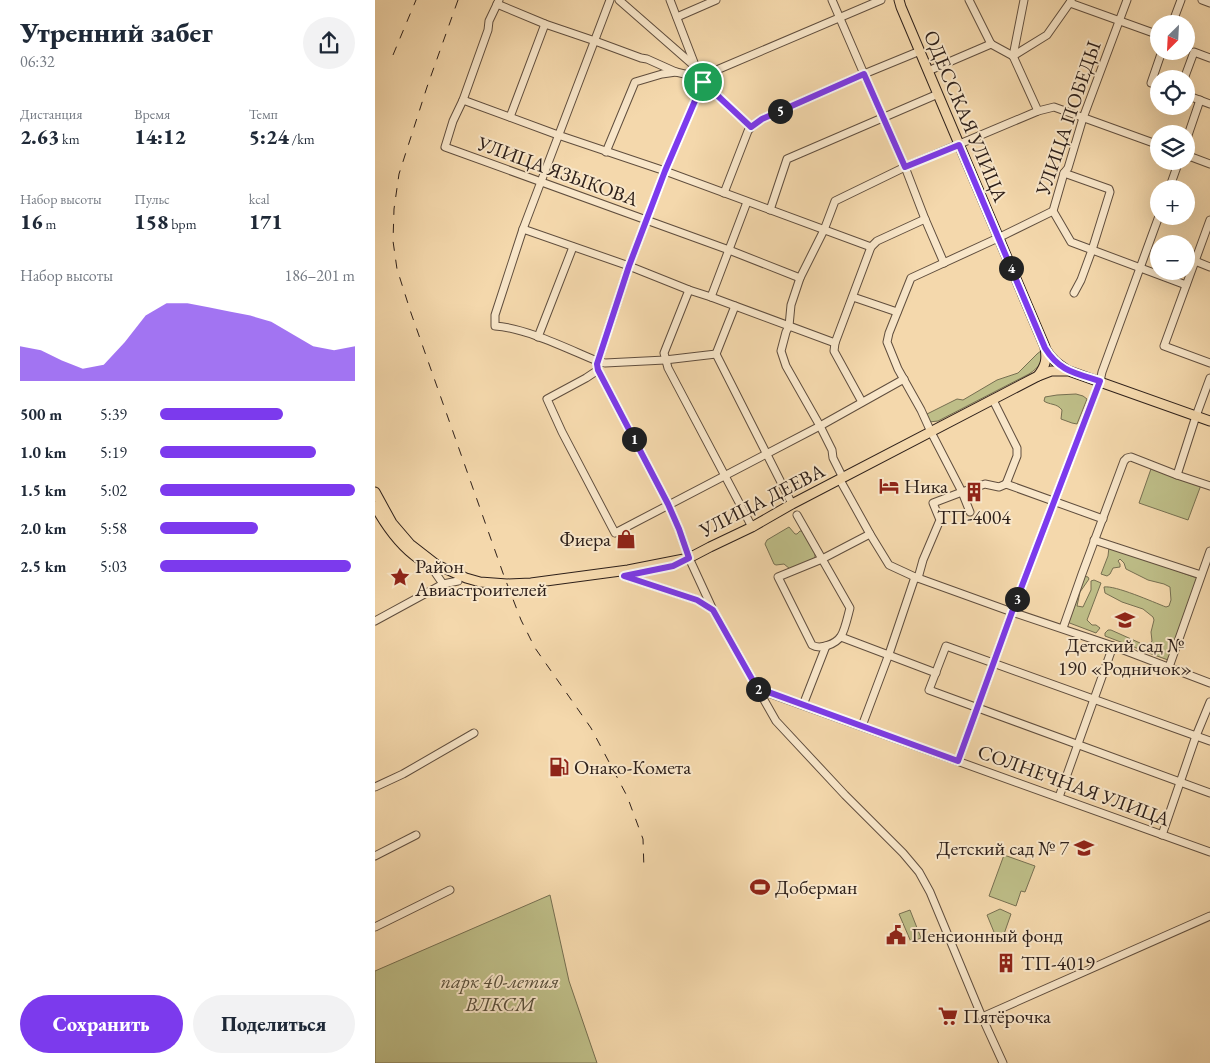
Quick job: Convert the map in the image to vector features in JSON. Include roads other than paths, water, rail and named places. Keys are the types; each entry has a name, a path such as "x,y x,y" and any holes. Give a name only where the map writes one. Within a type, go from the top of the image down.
{"main road":[{"name":"ОДЕССКАЯ УЛИЦА","path":"901,2 928,71 1045,348"},
{"path":"1045,348 1054,361 1069,371 1210,421"},
{"path":"1038,376 1046,363 1045,348"},
{"name":"УЛИЦА ДЕЕВА","path":"375,492 392,523 416,550 437,565 466,578 480,582 507,584 618,571 689,558 752,527 792,504 1038,376 1051,371 1069,371"},
{"path":"375,506 395,536 409,552 432,568 457,581 482,588 506,590 624,576 673,566 689,558"}],"street":[{"path":"610,0 523,229 495,315 495,326 506,326 605,363 665,360 716,354"},
{"path":"619,0 695,67 751,127"},
{"path":"670,0 695,67"},
{"path":"677,17 716,0"},
{"path":"832,0 905,167 944,263"},
{"path":"881,0 719,69 705,79 665,171 629,266 597,361 598,370 668,504 689,558 713,610 776,721 845,796 903,852 919,872 930,892 1003,1063"},
{"path":"969,0 991,44 1013,56"},
{"path":"1024,0 1013,56 1038,112"},
{"name":"УЛИЦА ПОБЕДЫ","path":"1127,0 1083,118 1053,212 1071,242 1186,285"},
{"path":"1175,15 1181,0"},
{"path":"1202,0 1210,3"},
{"path":"705,79 676,72 545,24 498,2 489,21 488,30 463,100 606,152 665,171 871,247"},
{"path":"1013,56 1047,35 1071,2 1150,32"},
{"path":"510,117 545,24"},
{"path":"928,71 991,44"},
{"path":"724,193 741,147 751,127 762,119 920,51"},
{"path":"1187,70 1194,52 1210,58"},
{"path":"606,152 635,82 676,72"},
{"path":"770,210 787,159 938,94"},
{"path":"1195,98 1210,104"},
{"name":"УЛИЦА ЯЗЫКОВА","path":"463,100 445,147 729,250 800,278"},
{"path":"1191,125 1200,100"},
{"path":"1150,142 1054,106 905,167 835,201 824,230 800,278 791,305 789,326 781,351 787,366 832,450 841,479 889,565 917,578 1063,628 1210,683"},
{"path":"1195,158 1210,164"},
{"path":"1064,173 1109,189 1110,192 1092,250 1074,293"},
{"path":"711,296 747,202"},
{"path":"970,512 921,410 898,369 887,342 911,278 1053,212"},
{"path":"862,402 834,351 835,343 871,247 877,241 925,219"},
{"path":"1210,220 1195,261 1210,267"},
{"path":"958,761 1012,612 1100,381 1156,225"},
{"path":"523,229 629,266 835,343"},
{"path":"538,337 573,247"},
{"path":"1188,280 1164,346 1210,362"},
{"path":"689,290 664,353 665,360 752,527"},
{"path":"853,297 897,312"},
{"path":"735,306 716,354 792,504"},
{"path":"598,370 587,378 547,399 562,432 615,532 820,426 904,380"},
{"path":"1177,475 1210,378"},
{"path":"993,400 1017,448 1017,456 1006,484"},
{"path":"1063,628 1094,540 1127,458 1131,457 1210,486"},
{"path":"862,726 923,560 940,520 933,503 985,484 999,487 1006,484 1103,518"},
{"path":"797,515 821,559 850,608 841,637 827,646 816,648 812,645 778,577 821,559 870,534"},
{"path":"1094,540 1201,576"},
{"path":"1169,667 1209,554"},
{"path":"432,568 443,584"},
{"path":"624,576 697,600 713,610"},
{"path":"375,621 443,584 457,581"},
{"path":"841,637 936,673"},
{"path":"803,705 827,646"},
{"path":"1210,742 945,646 929,690 1210,793"},
{"path":"1059,797 1113,646"},
{"name":"СОЛНЕЧНАЯ УЛИЦА","path":"757,688 1210,852"},
{"path":"1162,835 1196,736 1210,702"},
{"path":"375,787 403,774 474,733"},
{"path":"375,856 416,835"},
{"path":"375,927 450,890"},
{"path":"982,1017 1210,916"}],"railway":[{"path":"393,55 416,0"},
{"path":"458,0 399,174 394,209 393,241 397,269 521,620 535,648 591,728 627,796 643,839 644,870"}],"place":[{"name":"Ника","path":"889,486"},
{"name":"ТП-4004","path":"974,492"},
{"name":"Фиера","path":"626,539"},
{"name":"Район Авиастроителей","path":"400,577"},
{"name":"Детский сад № 190 «Родничок»","path":"1125,620"},
{"name":"Онако-Комета","path":"559,767"},
{"name":"Детский сад № 7","path":"1084,848"},
{"name":"Доберман","path":"760,887"},
{"name":"Пенсионный фонд","path":"896,935"},
{"name":"ТП-4019","path":"1006,963"},
{"name":"Пятёрочка","path":"948,1016"}],"park label":[{"name":"парк 40-летия ВЛКСМ","path":"500,992"}]}
